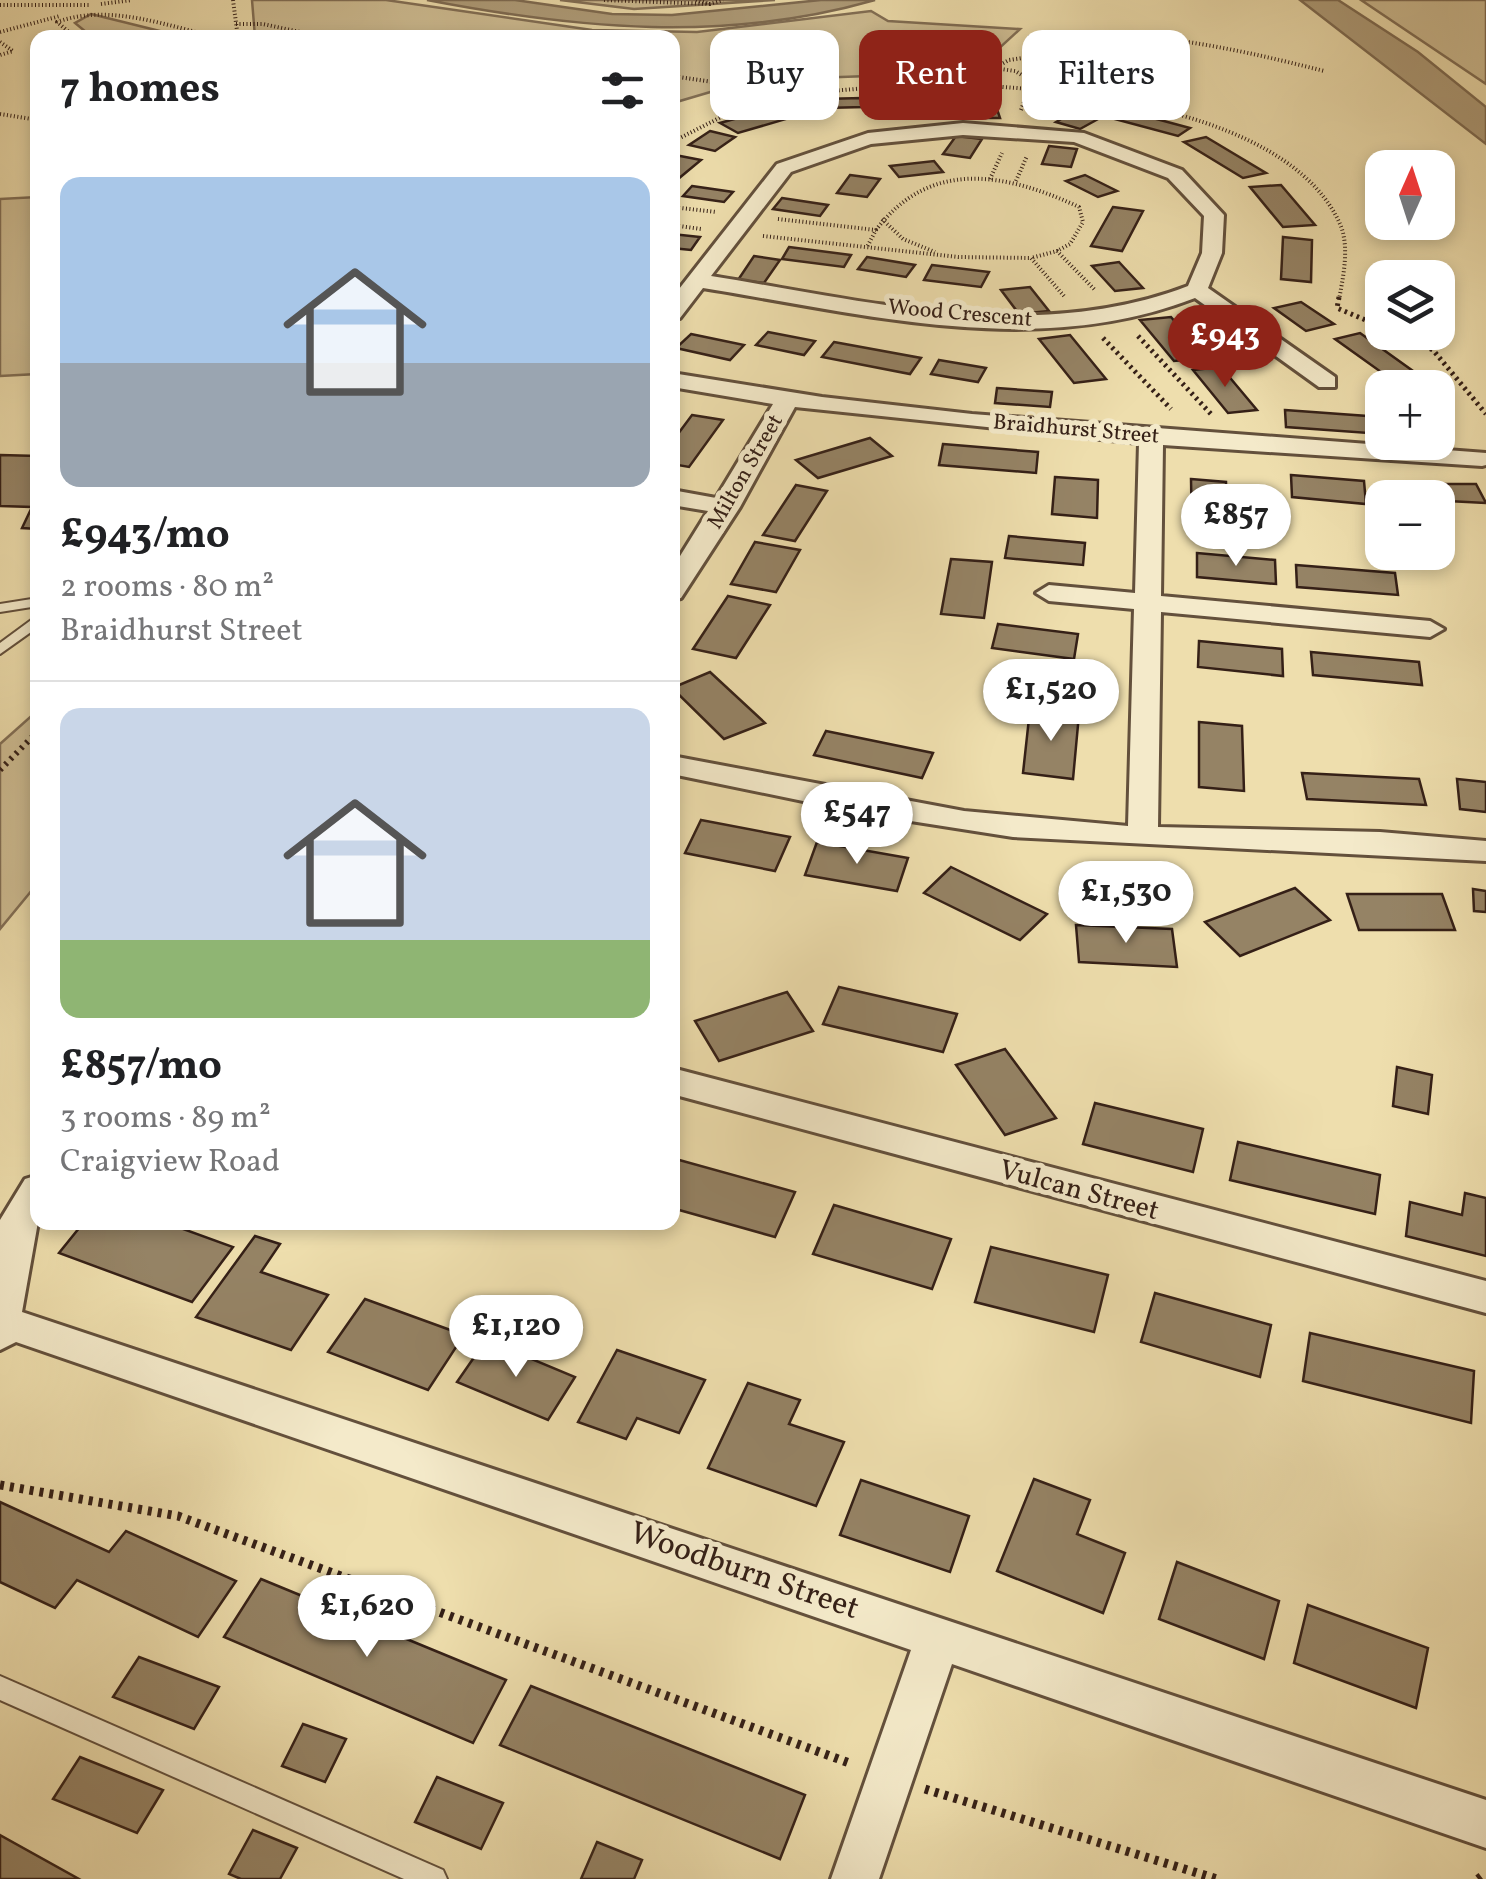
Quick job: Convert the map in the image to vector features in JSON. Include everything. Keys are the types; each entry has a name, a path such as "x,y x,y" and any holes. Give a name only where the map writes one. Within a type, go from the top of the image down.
{"street":[{"path":"680,304 784,168 868,140 963,129 1077,137 1175,174 1214,215 1212,253 1197,290 1326,382"},
{"name":"Wood Crescent","path":"701,281 926,315 1035,322 1118,314 1197,290"},
{"name":"Braidhurst Street","path":"680,382 786,402 1205,442 1482,459"},
{"name":"Milton Street","path":"680,579 786,402"},
{"path":"1143,836 1150,437"},
{"path":"680,498 727,506"},
{"path":"1049,593 1430,628"},
{"path":"680,767 832,797 1040,829 1143,836 1421,843 1486,851"},
{"name":"Vulcan Street","path":"680,1083 1486,1297"},
{"path":"0,1334 8,1227 30,1199"},
{"name":"Woodburn Street","path":"1,1321 1486,1824"},
{"path":"855,1879 938,1638"}],"lane":[{"path":"0,608 30,603"},
{"path":"0,650 30,626"},
{"path":"0,1688 434,1879"}],"path":[{"path":"0,5 132,0"},
{"path":"233,0 237,30"},
{"path":"604,0 710,4 723,0"},
{"path":"696,0 710,4"},
{"path":"66,30 57,22 90,8"},
{"path":"0,32 90,8 121,10 192,30"},
{"path":"236,24 264,24 291,30"},
{"path":"0,42 13,52 0,55"},
{"path":"1190,43 1226,46 1324,71"},
{"path":"1022,58 994,68 1022,75"},
{"path":"680,77 710,82"},
{"path":"839,90 938,82 1022,88"},
{"path":"0,114 30,119"},
{"path":"680,138 715,120"},
{"path":"680,227 941,255 1031,258 1070,244 1083,222 1079,207 1046,189 978,178 920,188 903,196 876,230"},
{"path":"882,218 903,240 941,255"},
{"path":"1057,250 1240,444"},
{"path":"1031,258 1205,442"},
{"path":"1433,350 1486,414"},
{"path":"0,770 30,740"},
{"path":"0,1485 178,1516 890,1778 1218,1879"},
{"path":"1478,1879 1486,1873"}],"shaded area":[{"path":"252,0 386,0 592,30 254,30"},
{"path":"427,0 515,0 612,14 672,15 821,0 875,0 763,22 651,27 540,18"},
{"path":"560,0 775,0 634,9"},
{"path":"1300,0 1338,0 1418,52 1486,107 1486,144"},
{"path":"1361,0 1486,0 1486,84"},
{"path":"871,11 888,21 1020,29 1002,46 1002,30 859,30 859,76 839,77 839,30 714,30"},
{"path":"91,14 156,30 84,30 75,23"},
{"path":"710,30 710,92 680,101 680,32"},
{"path":"30,197 30,374 0,376 0,199"},
{"path":"30,717 30,893 0,929 0,744"}],"building":[{"path":"859,98 859,107 839,108 839,99"},
{"path":"731,120 782,120 738,133 720,123"},
{"path":"1059,120 1096,120 1080,129 1056,122"},
{"path":"1118,120 1160,120 1190,128 1178,136"},
{"path":"710,131 735,137 715,151 689,145"},
{"path":"956,136 982,139 970,158 943,154"},
{"path":"1206,137 1266,173 1243,178 1184,142"},
{"path":"1049,146 1077,149 1071,167 1042,164"},
{"path":"680,156 701,160 680,177"},
{"path":"934,161 943,172 899,177 890,166"},
{"path":"850,175 880,179 867,197 837,193"},
{"path":"1085,175 1117,191 1098,197 1066,181"},
{"path":"1281,185 1315,225 1283,227 1250,187"},
{"path":"692,186 733,192 724,202 683,196"},
{"path":"782,198 828,205 820,216 773,209"},
{"path":"1113,207 1143,211 1122,251 1091,246"},
{"path":"680,235 700,237 691,250 680,249"},
{"path":"1283,237 1312,240 1311,282 1281,279"},
{"path":"789,247 851,255 844,267 782,259"},
{"path":"754,256 780,260 764,283 738,280"},
{"path":"867,257 915,265 906,277 858,269"},
{"path":"1119,262 1143,288 1115,291 1092,266"},
{"path":"932,265 989,272 981,287 924,280"},
{"path":"1030,287 1049,311 1019,314 1001,290"},
{"path":"1301,302 1334,324 1306,331 1274,308"},
{"path":"1171,317 1206,358 1174,361 1140,320"},
{"path":"768,332 815,341 804,355 756,345"},
{"path":"1360,333 1365,337 1365,350 1384,350 1412,370 1378,370 1335,339"},
{"path":"691,334 744,345 730,360 680,349"},
{"path":"1070,335 1106,379 1074,383 1039,339"},
{"path":"834,342 921,358 910,374 822,357"},
{"path":"939,360 986,368 978,382 931,374"},
{"path":"1221,367 1257,410 1228,413 1193,370"},
{"path":"997,388 1052,392 1050,407 995,403"},
{"path":"1285,410 1365,416 1365,433 1286,427"},
{"path":"692,415 723,420 689,467 680,465 680,431"},
{"path":"870,438 892,456 818,478 796,460"},
{"path":"943,444 1038,452 1036,473 939,465"},
{"path":"0,455 30,456 30,507 0,506"},
{"path":"1291,475 1364,481 1365,504 1292,497"},
{"path":"1055,477 1098,480 1097,518 1052,514"},
{"path":"1191,479 1226,482 1227,535 1192,532"},
{"path":"1455,484 1476,484 1486,503 1455,501"},
{"path":"796,485 827,491 795,541 763,535"},
{"path":"30,511 30,528 22,528"},
{"path":"1009,536 1085,543 1083,565 1005,558"},
{"path":"755,542 800,550 776,592 731,584"},
{"path":"1197,553 1275,560 1276,584 1197,577"},
{"path":"951,559 992,562 984,618 941,614"},
{"path":"1296,565 1395,573 1398,595 1297,587"},
{"path":"728,596 770,605 736,658 693,649"},
{"path":"998,624 1078,634 1074,659 992,648"},
{"path":"1199,641 1282,649 1283,676 1198,667"},
{"path":"1311,652 1419,662 1422,685 1313,675"},
{"path":"710,672 765,723 724,739 680,696 680,685"},
{"path":"1030,709 1079,714 1073,779 1023,773"},
{"path":"1199,722 1242,726 1244,791 1199,787"},
{"path":"826,731 933,753 922,778 814,755"},
{"path":"1302,773 1419,779 1426,805 1307,799"},
{"path":"1457,779 1486,782 1486,812 1460,809"},
{"path":"701,820 790,837 775,871 685,853"},
{"path":"817,842 908,858 897,891 805,875"},
{"path":"951,867 1047,914 1020,940 924,893"},
{"path":"1295,888 1330,920 1240,956 1205,922"},
{"path":"1473,889 1486,891 1486,912 1474,911"},
{"path":"1347,894 1442,894 1455,930 1359,930"},
{"path":"1076,925 1172,929 1177,967 1079,962"},
{"path":"839,987 957,1014 943,1052 823,1024"},
{"path":"787,992 813,1031 719,1061 695,1021"},
{"path":"1005,1049 1056,1118 1005,1135 956,1065"},
{"path":"1397,1067 1432,1075 1428,1114 1393,1106"},
{"path":"1095,1103 1203,1129 1193,1172 1083,1144"},
{"path":"1238,1142 1380,1175 1375,1214 1230,1180"},
{"path":"680,1160 795,1192 775,1237 680,1210"},
{"path":"1465,1193 1486,1198 1486,1256 1406,1236 1410,1202 1462,1215"},
{"path":"834,1205 951,1239 932,1289 813,1254"},
{"path":"78,1230 186,1230 233,1247 192,1302 59,1253"},
{"path":"255,1236 280,1244 261,1272 328,1295 291,1350 196,1317"},
{"path":"991,1247 1108,1275 1094,1332 975,1302"},
{"path":"1155,1293 1271,1325 1260,1377 1141,1342"},
{"path":"365,1299 464,1335 428,1390 328,1352"},
{"path":"1310,1333 1474,1371 1471,1423 1303,1381"},
{"path":"486,1340 575,1377 548,1420 457,1382"},
{"path":"617,1350 705,1380 679,1433 637,1418 626,1439 578,1422"},
{"path":"748,1383 800,1400 789,1424 844,1442 816,1506 708,1468"},
{"path":"1034,1479 1090,1500 1077,1534 1125,1553 1103,1613 997,1571"},
{"path":"861,1480 969,1516 950,1572 840,1535"},
{"path":"0,1502 109,1552 126,1531 236,1581 198,1637 77,1580 55,1608 0,1582"},
{"path":"1177,1562 1279,1601 1264,1659 1159,1619"},
{"path":"261,1579 506,1680 473,1743 224,1637"},
{"path":"1308,1605 1428,1648 1416,1708 1294,1663"},
{"path":"139,1657 219,1687 194,1729 113,1697"},
{"path":"531,1686 805,1795 780,1859 500,1745"},
{"path":"303,1724 346,1739 325,1782 282,1766"},
{"path":"80,1757 163,1790 137,1833 53,1799"},
{"path":"437,1777 503,1803 481,1849 415,1822"},
{"path":"253,1830 297,1848 280,1879 241,1879 229,1874"},
{"path":"0,1835 79,1879 0,1879"},
{"path":"597,1842 642,1860 634,1879 581,1879"}]}
